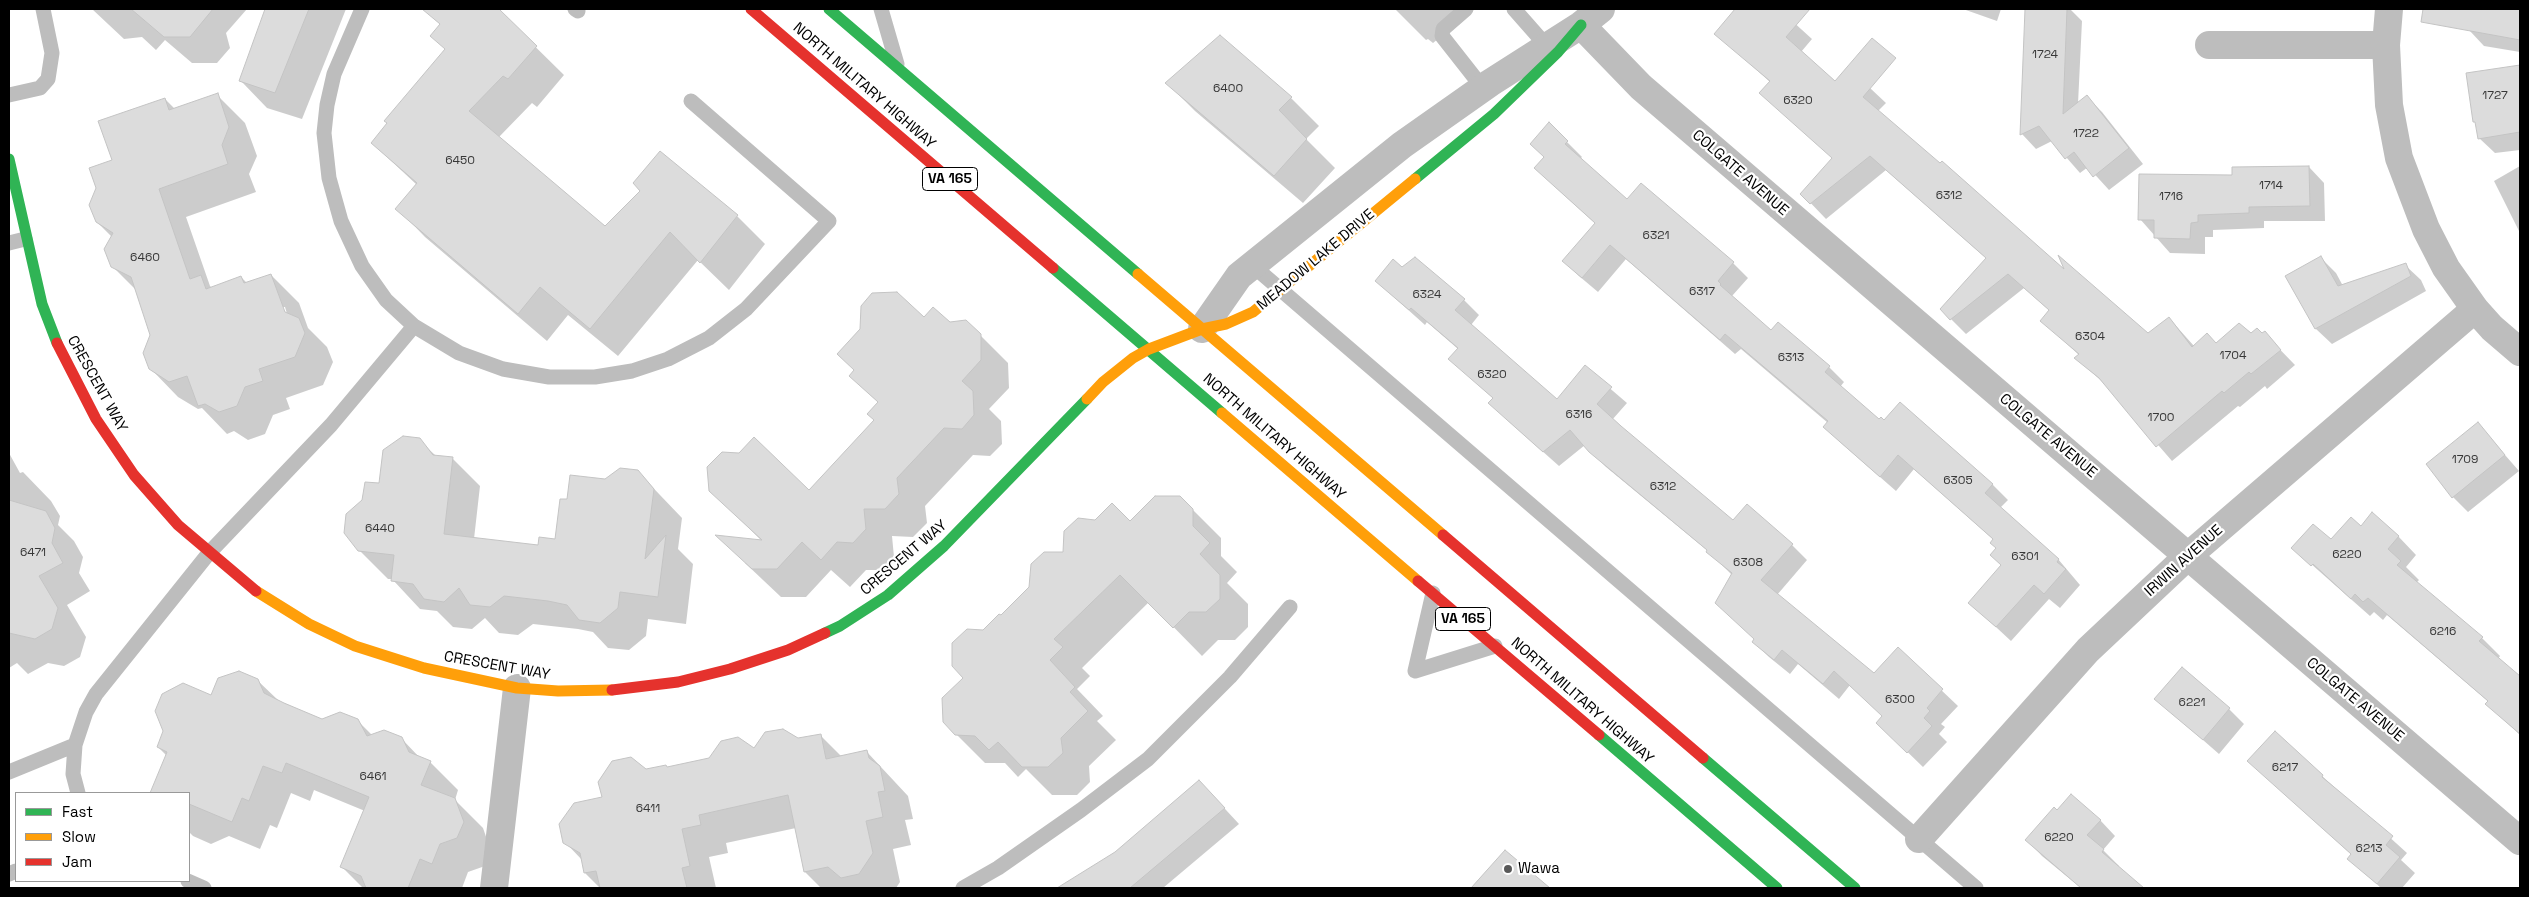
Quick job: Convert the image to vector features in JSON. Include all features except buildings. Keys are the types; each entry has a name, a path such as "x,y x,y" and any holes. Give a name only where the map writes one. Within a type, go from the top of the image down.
{"main road":[{"name":"NORTH MILITARY HIGHWAY","path":"751,9 1777,888"},
{"path":"829,9 1855,888"},
{"name":"MEADOW LAKE DRIVE","path":"1202,329 1226,324 1253,312 1501,108 1551,51"},
{"name":"CRESCENT WAY","path":"9,159 25,239 42,304 60,350 96,419 134,475 178,525 256,592 309,624 355,646 424,668 517,688 558,691 611,690 678,682 730,669 788,650 840,626 888,595 944,546 1033,457 1103,382 1133,358 1149,349 1202,329"}],"street":[{"path":"2389,9 2386,45 2389,105 2400,158 2426,229 2446,268 2475,309 2492,328 2520,352"},
{"name":"MEADOW LAKE DRIVE","path":"1202,329 1239,276 1252,265 1402,145 1482,88 1551,51 1591,17"},
{"name":"COLGATE AVENUE","path":"1591,17 1641,87 2520,842"},
{"path":"2210,45 2386,45"},
{"name":"IRWIN AVENUE","path":"1919,840 2088,650 2188,555 2475,309"},
{"path":"494,888 517,688"}],"lane":[{"path":"9,95 40,88 48,79 52,53 43,9"},
{"path":"362,9 334,74 326,105 324,133 329,178 341,221 362,266 386,300 414,326 459,353 503,369 549,377 595,377 632,371 668,359 709,338 746,309 829,222 690,101"},
{"path":"881,9 898,68"},
{"path":"1466,9 1443,29 1442,36 1482,88 1501,108"},
{"path":"1514,9 1551,51"},
{"path":"9,242 25,239"},
{"path":"1252,265 1976,888"},
{"path":"78,792 73,774 75,745 86,712 96,694 209,553 331,425 414,326"},
{"path":"1433,593 1415,671 1495,646"},
{"path":"962,888 998,868 1074,815 1148,759 1230,677 1290,607"},
{"path":"9,772 75,745"},
{"path":"190,882 204,888"}],"traffic: fast":[{"path":"829,9 1138,274"},
{"path":"1415,179 1494,114 1558,52 1581,25"},
{"path":"9,159 42,304 57,343"},
{"path":"1053,268 1222,413"},
{"path":"825,633 840,626 888,595 944,546 1087,399"},
{"path":"1599,735 1777,888"},
{"path":"1703,758 1855,888"}],"traffic: slow":[{"path":"1087,399 1103,382 1133,358 1149,349 1202,329 1226,324 1253,312 1415,179"},
{"path":"1138,274 1443,535"},
{"path":"1222,413 1418,581"},
{"path":"256,591 309,624 355,646 424,668 517,688 558,691 612,690"}],"traffic: jam":[{"path":"751,9 1053,268"},
{"path":"57,343 96,419 134,475 178,525 256,591"},
{"path":"1443,535 1703,758"},
{"path":"1418,581 1599,735"},
{"path":"612,690 678,682 730,669 788,650 825,633"}],"place":[{"name":"Wawa","path":"1508,869"}]}
